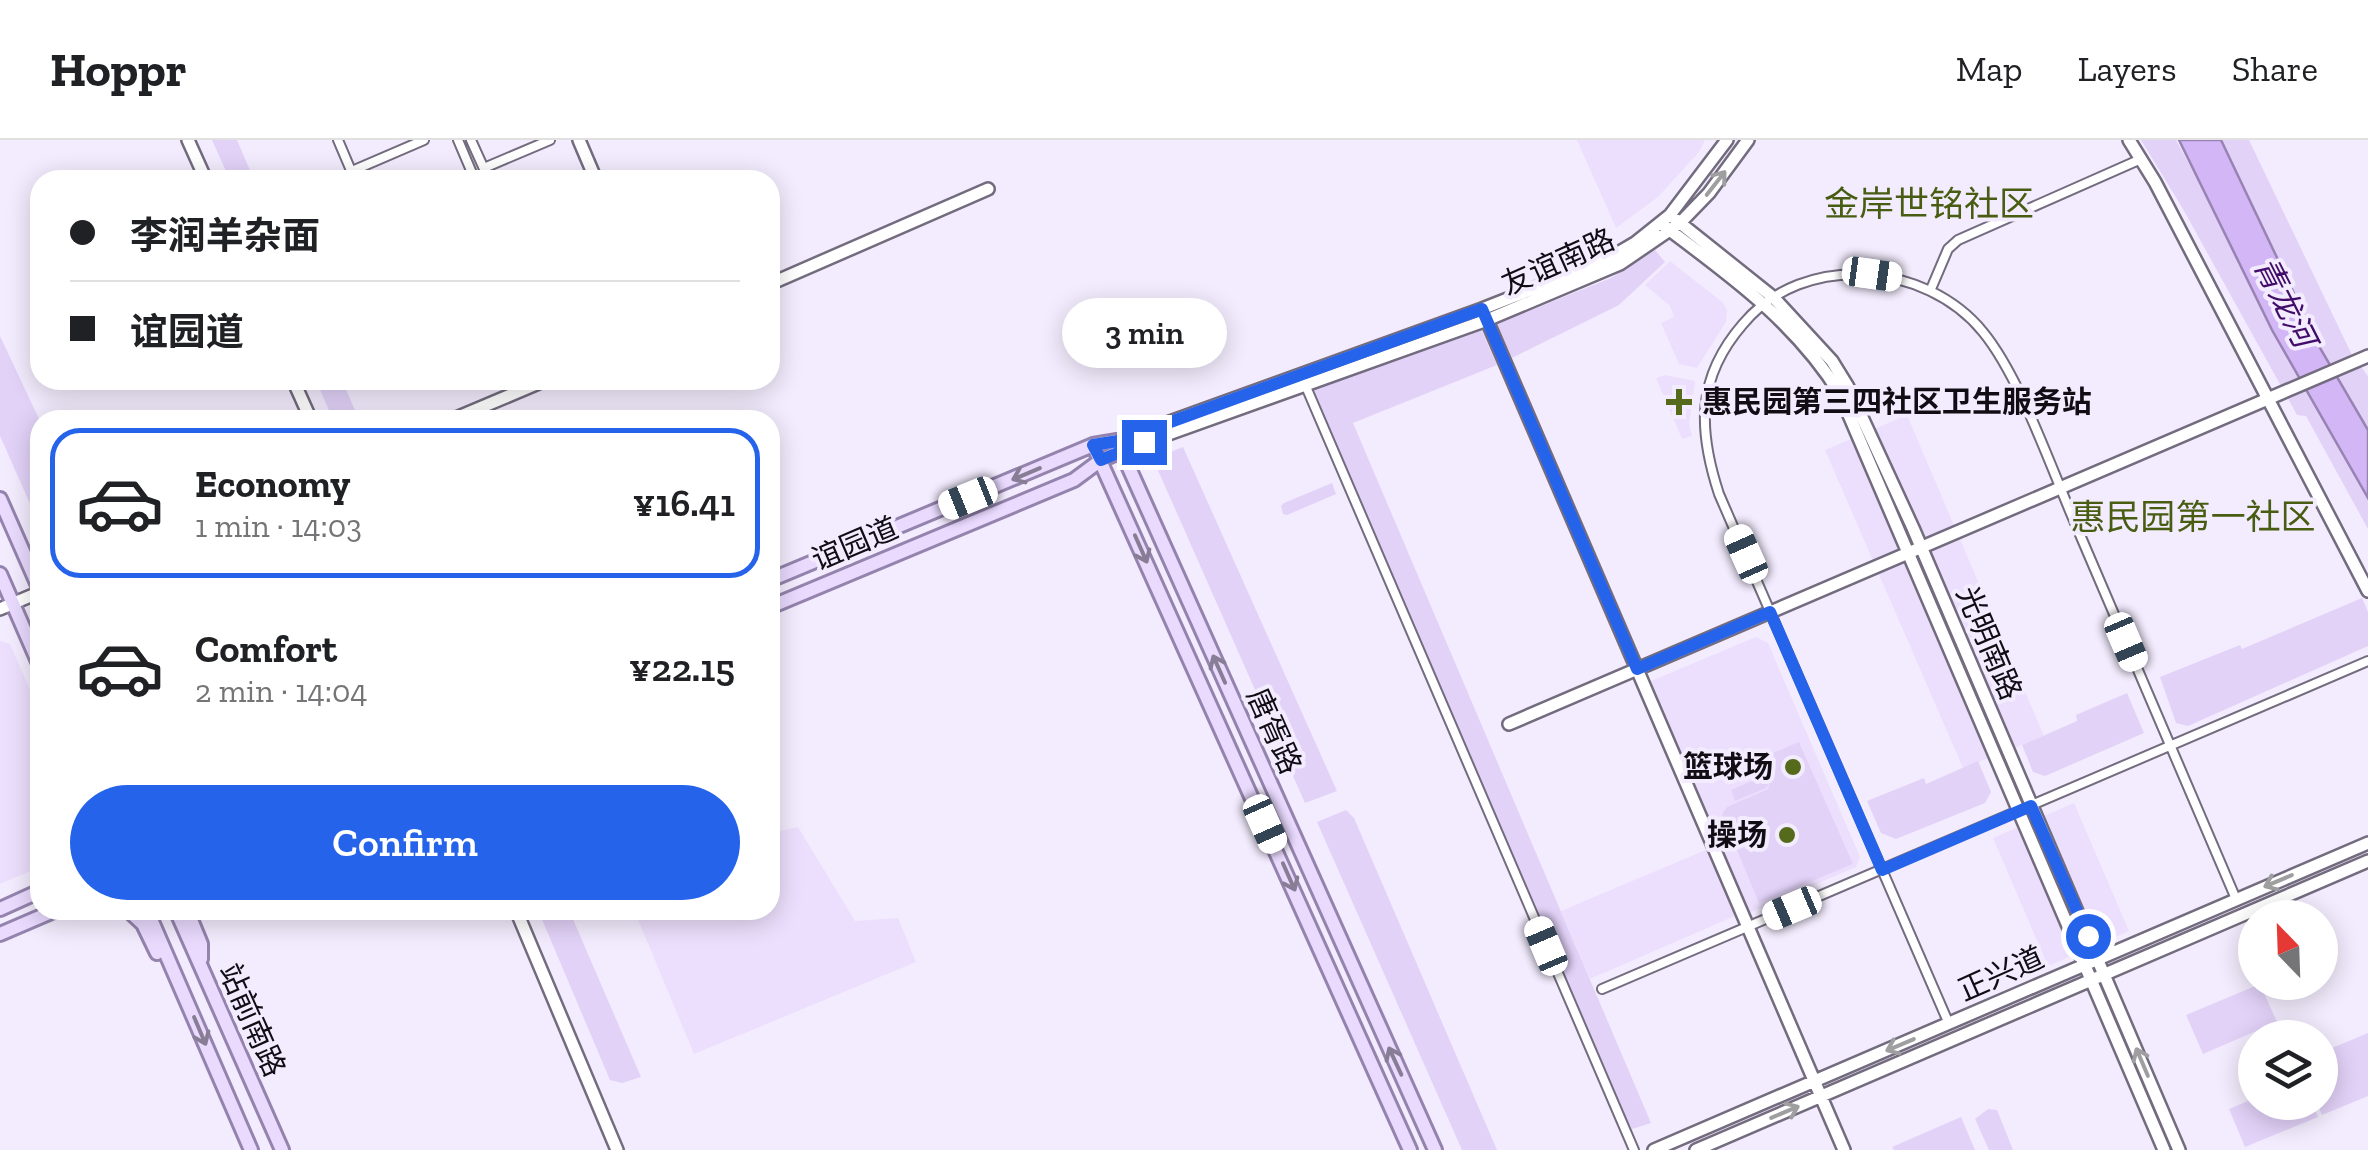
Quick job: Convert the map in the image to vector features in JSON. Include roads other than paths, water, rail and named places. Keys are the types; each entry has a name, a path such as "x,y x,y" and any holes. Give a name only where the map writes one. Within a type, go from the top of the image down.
{"main road":[{"path":"188,140 202,170"},
{"path":"578,140 592,170"},
{"name":"友谊南路","path":"1670,223 1727,140"},
{"name":"友谊南路","path":"1120,446 1485,314 1606,260 1670,223 1710,193 1748,140"},
{"path":"2129,140 2368,591"},
{"path":"780,280 988,188"},
{"name":"光明南路","path":"1670,223 1769,301 1832,361 1848,388 2092,962 2104,974 2179,1150"},
{"path":"1485,314 1844,1150"},
{"path":"1510,724 2368,356"},
{"path":"475,410 522,390"},
{"name":"谊园道","path":"780,576 1093,445 1120,446"},
{"name":"唐胥路","path":"1093,445 1410,1150"},
{"name":"谊园道","path":"780,603 1074,480 1120,446"},
{"name":"唐胥路","path":"1120,446 1435,1150"},
{"path":"0,499 30,568"},
{"path":"0,574 6,606 30,648"},
{"path":"6,606 30,595"},
{"name":"正兴道","path":"1654,1150 2368,843"},
{"name":"正兴道","path":"1696,1150 2368,861"},
{"path":"0,908 30,896"},
{"path":"0,934 32,920"},
{"path":"139,920 161,960 177,976"},
{"name":"站前南路","path":"152,920 251,1150"},
{"name":"站前南路","path":"180,920 282,1150"},
{"path":"191,920 201,944 201,967"},
{"path":"520,920 617,1150"},
{"name":"光明南路","path":"2092,962 2091,980 2164,1150"}],"street":[{"path":"338,140 351,170"},
{"path":"366,170 424,140"},
{"path":"458,140 470,170"},
{"path":"472,140 484,168 550,140"},
{"path":"1931,289 1948,249 1958,240 2141,159"},
{"path":"1949,1024 1719,494 1703,438 1708,396 1720,356 1746,319 1769,301 1816,281 1844,275 1898,277 1931,289 1953,303 1986,335 2007,369 2060,488 2236,899"},
{"path":"1302,378 1634,1150"},
{"path":"1602,989 2368,661"},
{"path":"1591,1086 1604,1080"}],"water":[{"name":"青龙河","path":"2179,140 2221,140 2320,348 2368,430 2368,498 2272,330"}],"place":[{"name":"惠民园第三四社区卫生服务站","path":"1679,402"},
{"name":"篮球场","path":"1793,767"},
{"name":"操场","path":"1787,835"}],"district":[{"name":"金岸世铭社区","path":"1929,204"},
{"name":"惠民园第一社区","path":"2193,517"}]}
